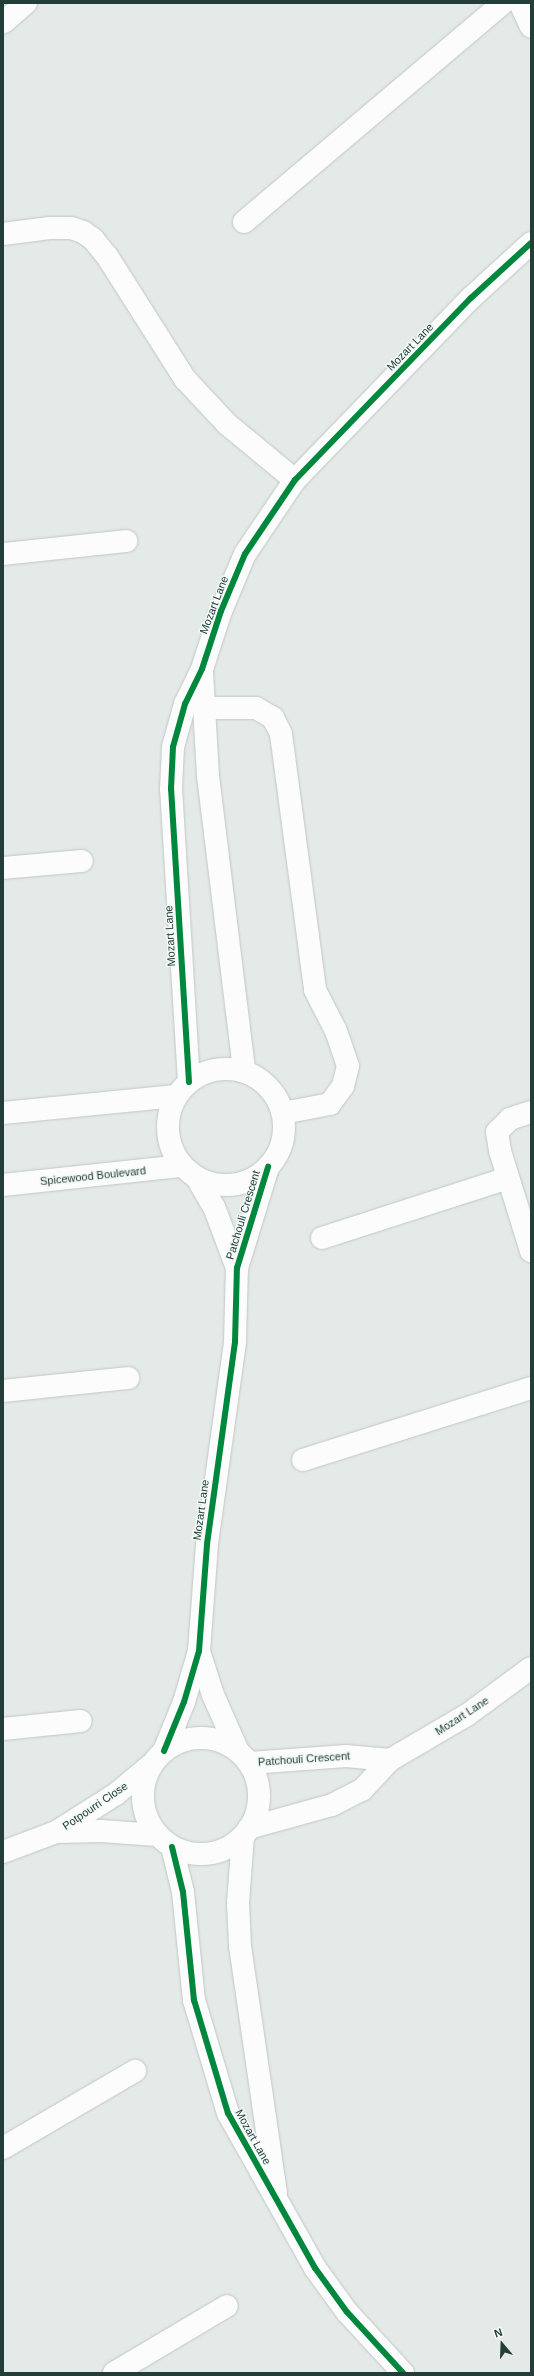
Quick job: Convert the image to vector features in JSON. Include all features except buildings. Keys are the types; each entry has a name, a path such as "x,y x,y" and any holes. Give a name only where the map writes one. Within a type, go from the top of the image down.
{"street":[{"path":"4,22 26,3"},
{"path":"244,222 503,3"},
{"path":"520,3 531,27"},
{"path":"3,234 50,228 71,228 83,232 93,239 107,256 185,379 227,424 295,480"},
{"name":"Mozart Lane","path":"182,1089 171,789 174,747 186,704 202,669 221,611 244,554 295,480 470,298 531,243"},
{"path":"3,554 126,541"},
{"name":"Mozart Lane","path":"202,669 208,776 244,1071"},
{"path":"204,708 256,708 273,718 281,734 315,990 336,1031 348,1066 344,1086 330,1104 283,1113"},
{"path":"3,868 82,861"},
{"name":"Patchouli Crescent","path":"190,1172 215,1185 234,1185 253,1179 268,1167 280,1151 284,1132 283,1113 275,1094 261,1080 244,1071 224,1068 205,1072 182,1089 169,1113 168,1133 172,1151 190,1172 214,1207 237,1268"},
{"path":"3,1113 182,1089"},
{"path":"531,1112 510,1119 497,1132 500,1151 531,1251"},
{"name":"Patchouli Crescent","path":"237,1268 268,1167"},
{"name":"Spicewood Boulevard","path":"3,1185 190,1172"},
{"path":"322,1238 508,1178"},
{"name":"Mozart Lane","path":"157,1758 184,1702 199,1651 207,1544 235,1342 237,1268"},
{"path":"3,1391 128,1378"},
{"path":"303,1460 531,1388"},
{"name":"Mozart Lane","path":"199,1651 213,1695 243,1756"},
{"name":"Mozart Lane","path":"390,1760 467,1715 531,1668"},
{"path":"3,1729 80,1722"},
{"path":"165,1841 147,1820 142,1801 144,1782 157,1758 180,1741 199,1737 219,1740 243,1756"},
{"name":"Patchouli Crescent","path":"243,1756 346,1756 390,1760"},
{"name":"Patchouli Crescent","path":"165,1841 190,1854 209,1854 228,1848 246,1832 254,1820 259,1800 258,1781 243,1756"},
{"name":"Potpourri Close","path":"3,1852 56,1832 116,1794 157,1758"},
{"name":"Patchouli Crescent","path":"246,1832 332,1805 362,1790 390,1760"},
{"name":"Potpourri Close","path":"56,1832 101,1831 165,1841"},
{"name":"Mozart Lane","path":"246,1832 238,1903 240,1946 276,2197"},
{"name":"Mozart Lane","path":"165,1841 183,1892 194,2000 199,2022 230,2118 315,2268 347,2312 403,2373"},
{"path":"3,2148 135,2072"},
{"path":"114,2373 227,2306"}],"cycle path":[{"path":"189,1082 171,789 173,747 185,704 202,669 221,611 245,554 295,480 471,298 531,243"},
{"path":"164,1751 184,1702 199,1651 207,1544 235,1342 237,1268 268,1167"},
{"path":"172,1847 183,1892 194,2000 228,2113 315,2268 347,2312 403,2373"}]}
